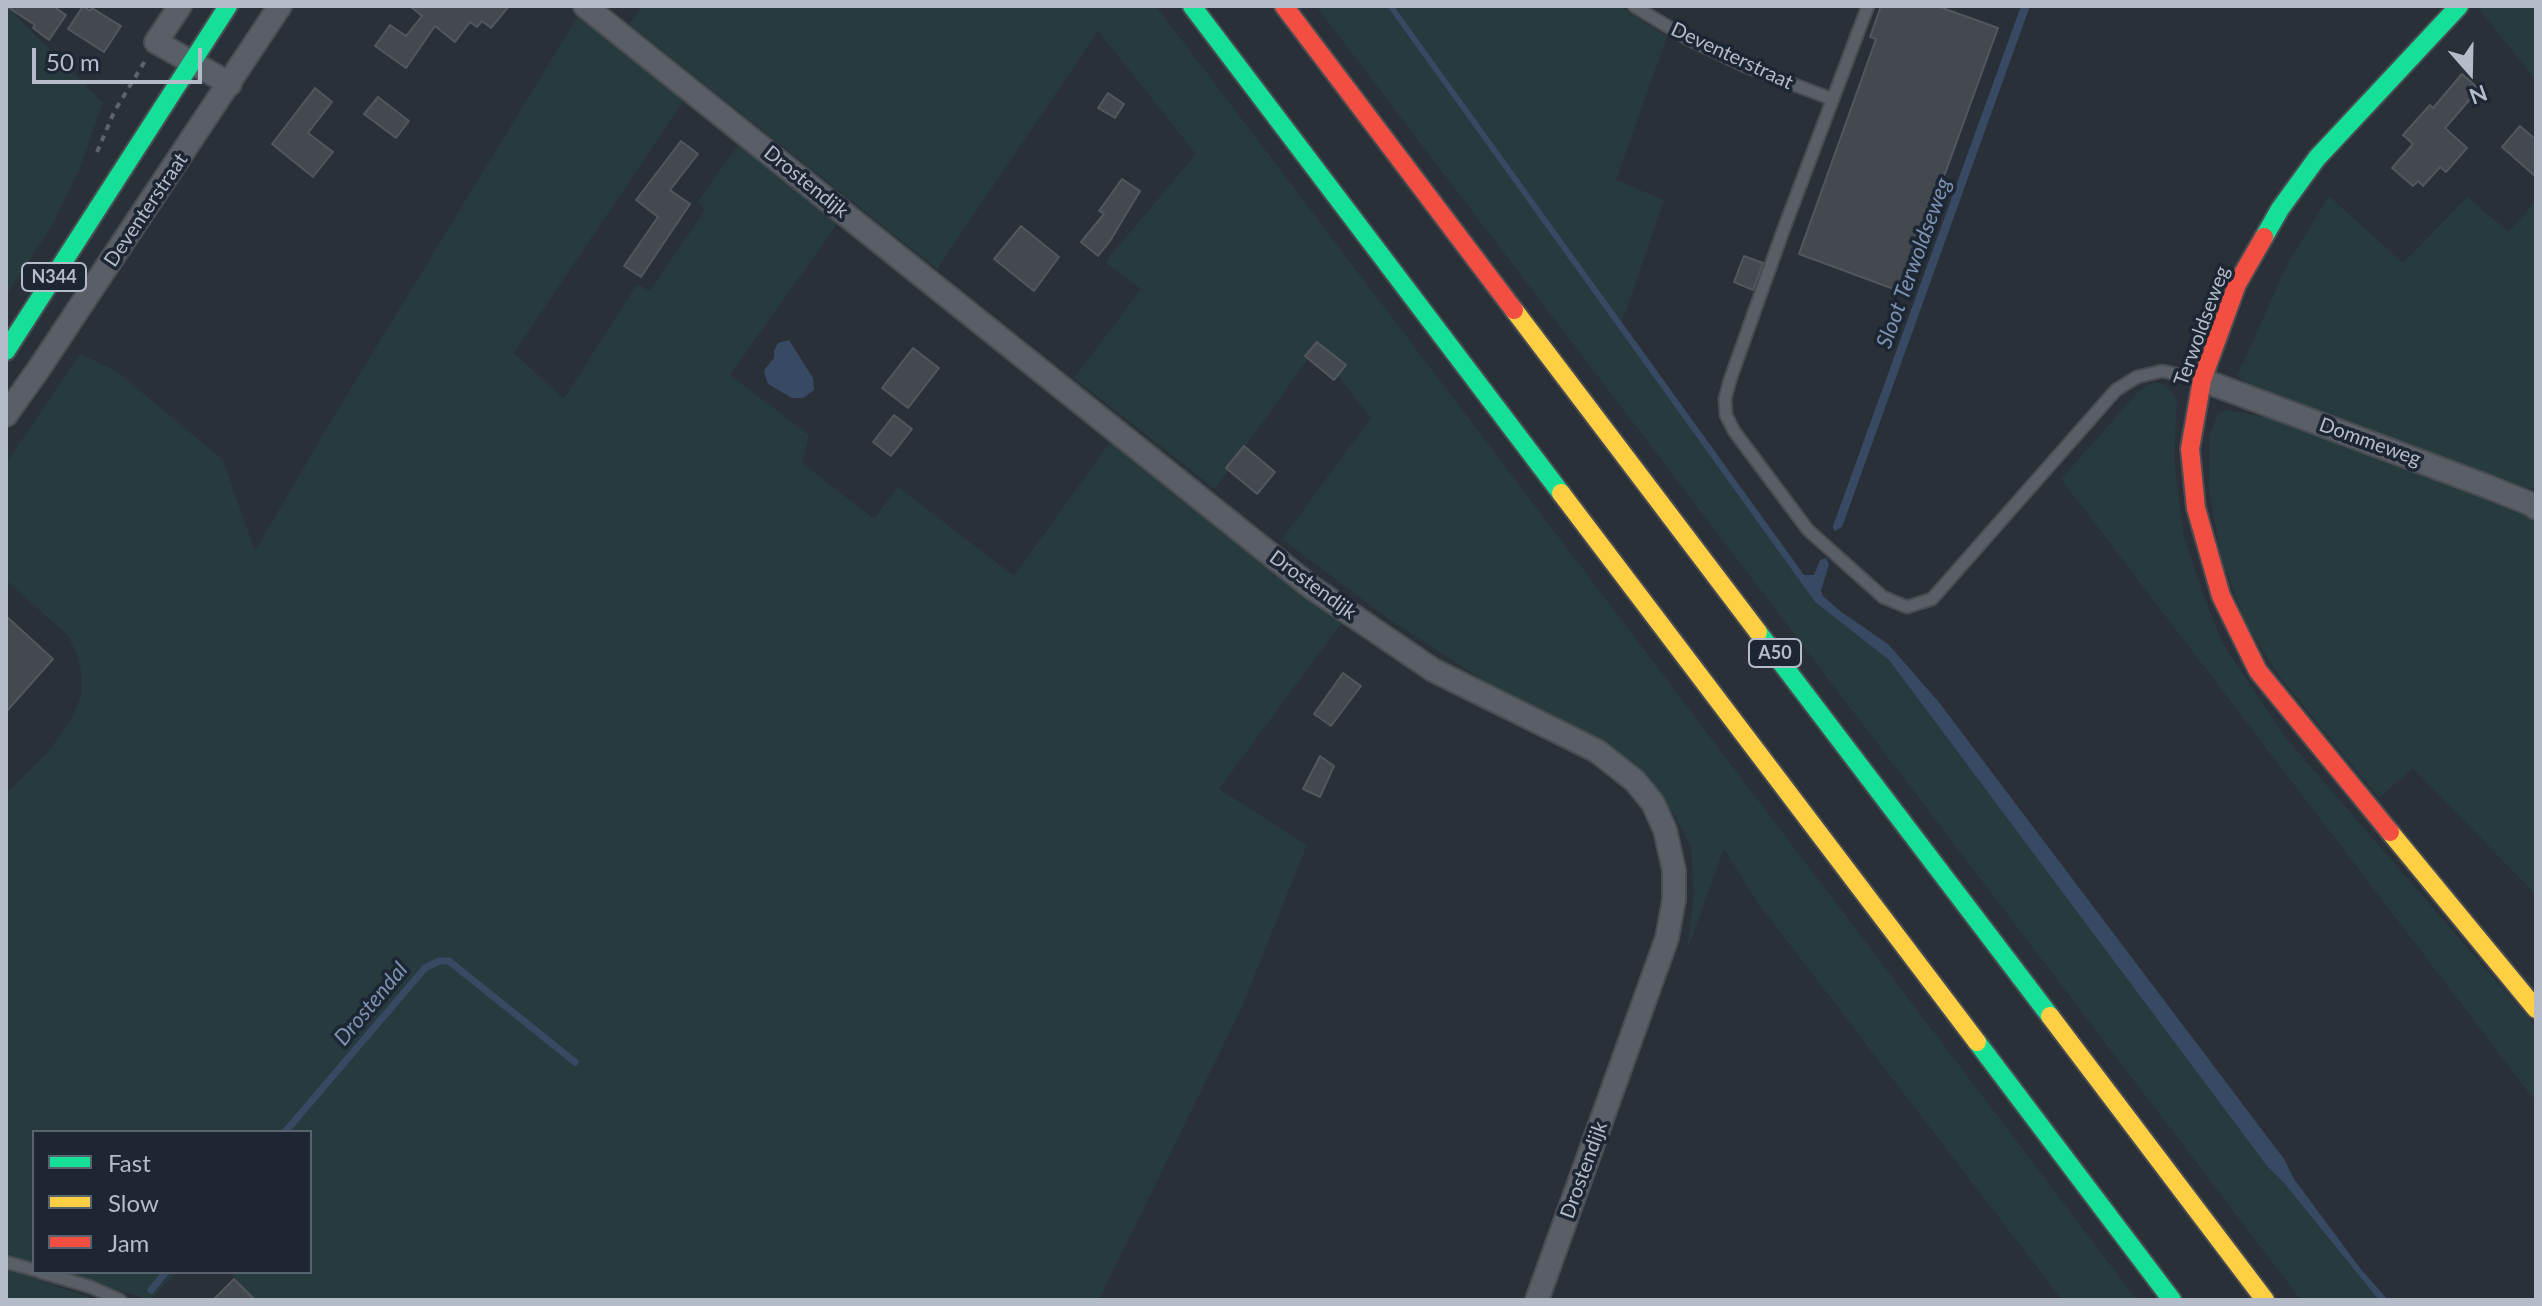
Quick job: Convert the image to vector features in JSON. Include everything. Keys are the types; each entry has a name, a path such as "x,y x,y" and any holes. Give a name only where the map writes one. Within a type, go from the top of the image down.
{"main road":[{"name":"Deventerstraat","path":"6,351 228,6"},
{"path":"1192,6 2172,1300"},
{"name":"A50","path":"1284,6 2265,1300"},
{"name":"Terwoldseweg","path":"2459,6 2317,158 2280,209 2237,284 2202,380 2190,449 2196,508 2221,596 2258,671 2536,1009"}],"street":[{"path":"180,6 156,42 230,84"},
{"name":"Deventerstraat","path":"6,415 280,6"},
{"name":"Drostendijk","path":"585,6 1311,587 1433,670 1597,751 1635,781 1653,803 1665,830 1674,870 1674,900 1667,938 1537,1300"},
{"name":"Dommeweg","path":"2202,380 2486,486 2536,508"}],"lane":[{"name":"Deventerstraat","path":"1634,6 1690,40 1745,66 1832,99"},
{"path":"1868,6 1725,399 1726,415 1734,431 1808,530 1883,597 1907,607 1932,599 2116,390 2137,377 2162,371 2202,380"},
{"path":"6,1262 32,1269"},
{"path":"47,1274 91,1287 120,1300"}],"green space":[{"path":"6,6 103,103 79,170 52,226 6,295"},
{"path":"642,6 1156,6 2137,1300 2062,1300 1758,903 1724,849 1687,951 1694,895 1691,847 1675,815 1646,781 1594,743 1491,685 1390,620 1282,539 1371,418 1316,348 1215,489 1074,378 1141,289 1105,262 1196,154 1098,31 937,269 629,24"},
{"path":"1316,6 1387,6 1815,602 1889,660 2267,1166 2379,1300 2301,1300"},
{"path":"1394,6 1619,6 1667,37 1616,180 1664,200 1622,322"},
{"path":"2536,6 2536,80 2478,8"},
{"path":"578,16 684,100 514,353 564,399 637,284 650,291 705,210 698,201 739,144 838,223 730,375 809,435 802,463 874,519 898,487 1014,576 1111,441 1343,621 1219,789 1307,845 1241,1009 1099,1300 256,1300 231,1274 312,1274 312,1130 32,1130 32,1264 6,1256 6,794 49,751 72,717 82,695 82,675 68,636 6,580 6,463 80,354 115,370 223,460 255,551"},
{"path":"2329,196 2403,263 2467,197 2509,232 2536,201 2536,488 2518,489 2257,390 2237,376 2287,265"},
{"path":"2156,382 2166,385 2177,400 2174,461 2183,533 2223,644 2286,738 2536,1027 2536,1102 2061,479 2138,392"},
{"path":"2226,410 2265,417 2459,485 2518,509 2536,520 2536,895 2413,768 2379,798 2279,676 2246,624 2221,557 2209,489 2210,434 2218,414"},
{"path":"6,1269 96,1300 6,1300"},
{"path":"64,1274 175,1274 150,1300"}],"water":[{"path":"1387,6 1394,6 1804,575 1814,575 1820,560 1826,558 1829,564 1821,591 1823,596 1888,644 1938,701 2284,1159 2294,1179 2360,1268 2388,1300 2379,1300 2267,1166 1889,660 1815,602"},
{"path":"2021,6 2030,6 1842,527 1834,531 1833,526"},
{"path":"789,340 813,378 814,390 803,398 792,398 768,384 765,375 764,370 774,358 778,343"}],"building":[{"path":"6,6 53,6 66,15 49,40 33,28 35,25"},
{"path":"83,6 90,11 92,8 121,26 104,52 68,29"},
{"path":"410,6 509,6 491,28 482,21 477,27 470,22 455,42 435,26 406,68 375,46 390,25 406,36 422,16"},
{"path":"1881,6 1937,6 1998,28 1902,292 1799,254 1876,39 1870,37"},
{"path":"2462,74 2479,89 2445,128 2467,148 2446,172 2440,167 2423,186 2418,181 2413,186 2392,168 2413,144 2403,135 2430,105 2433,108"},
{"path":"315,88 332,102 308,133 333,152 313,177 272,144"},
{"path":"1108,93 1124,104 1115,118 1098,108"},
{"path":"378,97 409,121 396,138 364,114"},
{"path":"2520,126 2536,140 2536,177 2502,147"},
{"path":"681,141 698,154 670,190 690,204 641,277 624,266 658,217 636,200"},
{"path":"1122,179 1140,191 1098,256 1081,242 1104,214 1099,211"},
{"path":"1021,226 1059,257 1034,291 994,259"},
{"path":"1744,256 1763,263 1753,290 1734,282"},
{"path":"1317,342 1346,365 1334,380 1305,356"},
{"path":"913,348 939,368 908,408 882,388"},
{"path":"894,415 912,429 891,456 873,442"},
{"path":"1244,446 1275,472 1257,494 1226,468"},
{"path":"6,616 53,659 6,712"},
{"path":"1343,673 1361,686 1331,726 1314,714"},
{"path":"1320,756 1334,766 1320,797 1303,789"},
{"path":"234,1279 255,1300 213,1300"}],"waterway":[{"name":"Drostendal","path":"287,1130 425,968 439,961 449,961 575,1062"},
{"name":"Drostendal","path":"151,1290 164,1274"}],"traffic: fast":[{"path":"6,351 228,6"},
{"path":"1192,6 1561,493"},
{"path":"2264,237 2317,158 2459,6"},
{"path":"1758,632 2050,1016"},
{"path":"1977,1042 2172,1300"}],"traffic: slow":[{"path":"1514,310 1758,632"},
{"path":"1561,493 1977,1042"},
{"path":"2390,832 2536,1009"},
{"path":"2050,1016 2265,1300"}],"traffic: jam":[{"path":"1284,6 1514,310"},
{"path":"2264,237 2237,284 2202,380 2190,449 2196,508 2221,596 2258,671 2390,832"}],"water label":[{"name":"Sloot Terwoldseweg","path":"1914,263"}]}
